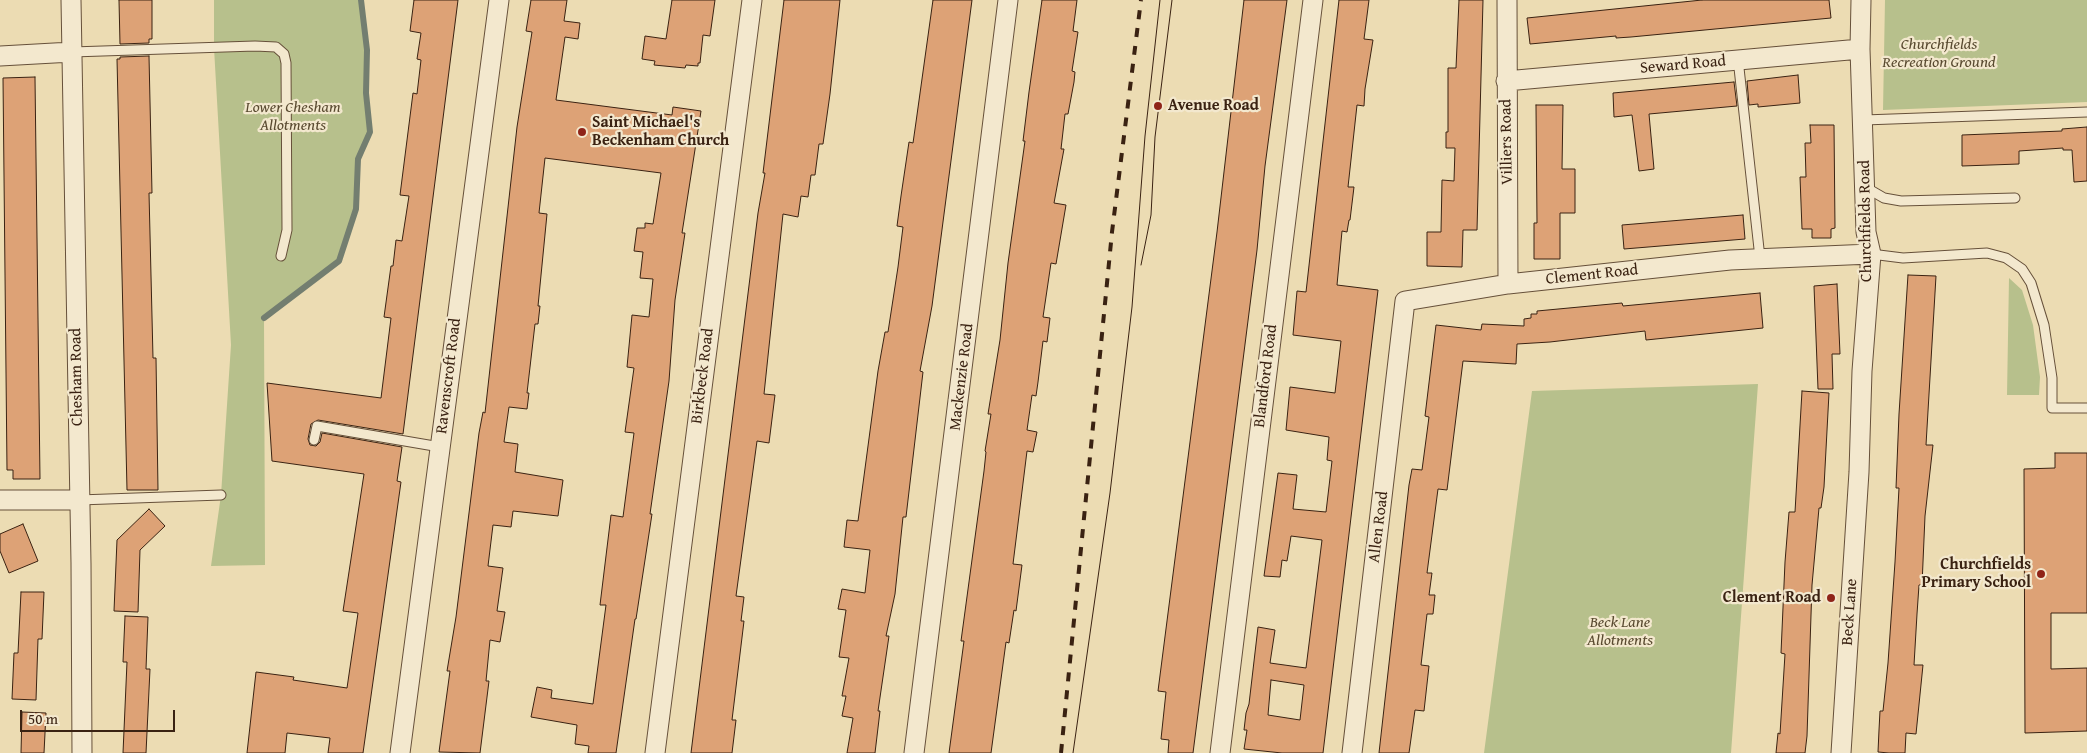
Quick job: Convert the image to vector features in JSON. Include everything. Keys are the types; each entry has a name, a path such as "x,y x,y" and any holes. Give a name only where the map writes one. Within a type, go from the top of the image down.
{"street":[{"name":"Chesham Road","path":"72,0 82,753"},
{"name":"Ravenscroft Road","path":"400,753 499,0"},
{"name":"Birkbeck Road","path":"655,753 752,0"},
{"name":"Mackenzie Road","path":"914,753 1008,0"},
{"name":"Blandford Road","path":"1220,753 1313,0"},
{"name":"Villiers Road","path":"1507,0 1508,284"},
{"name":"Churchfields Road","path":"1859,472 1862,371 1870,254 1866,232 1864,120 1860,49 1861,0"},
{"name":"Seward Road","path":"1506,81 1860,49"},
{"path":"0,56 72,52"},
{"name":"Clement Road","path":"1405,301 1508,284 1760,258 1870,254"},
{"name":"Allen Road","path":"1352,753 1405,301"},
{"name":"Beck Lane","path":"1841,753 1859,472"},
{"path":"0,500 79,500"}],"lane":[{"path":"72,52 255,46 276,47 284,54 286,63 287,222 281,256"},
{"path":"1738,59 1760,258"},
{"path":"1864,120 2087,112"},
{"path":"1865,187 1884,198 1901,200 2014,198"},
{"path":"1870,254 1903,258 1987,253 2006,258 2022,269 2031,283 2044,325 2052,378 2052,408 2087,408"},
{"path":"314,440 317,426 440,446"},
{"path":"79,500 221,495"}],"green space":[{"name":"Lower Chesham Allotments","path":"214,0 361,0 367,50 366,93 370,132 358,159 356,209 339,261 264,318 265,565 211,566 221,495 231,345 214,48"},
{"name":"Churchfields Recreation Ground","path":"1885,0 2087,0 2087,102 1883,110"},
{"path":"2009,278 2022,290 2033,325 2040,377 2039,395 2007,395"},
{"name":"Beck Lane Allotments","path":"1758,384 1731,753 1484,753 1532,391"}],"building":[{"path":"119,0 152,0 152,39 149,39 149,43 120,44"},
{"path":"414,0 458,0 403,434 318,420 311,424 308,439 310,445 316,446 320,442 322,433 402,447 397,481 401,482 363,753 328,753 330,738 287,733 285,753 247,753 256,672 294,677 293,680 347,688 358,613 343,611 364,474 272,461 267,383 381,398 391,318 384,317 396,240 402,241 409,196 400,195 413,93 417,94 421,60 417,59 421,33 410,31"},
{"path":"531,0 567,0 564,21 580,23 578,39 565,37 556,100 672,115 673,107 701,111 682,233 685,233 675,300 669,381 650,514 652,514 616,753 588,753 589,746 575,744 577,725 531,717 537,687 552,690 551,698 593,704 606,605 600,605 611,515 623,517 634,433 625,432 634,368 627,367 632,315 649,317 653,279 640,278 643,252 634,251 637,228 645,228 645,223 653,224 661,173 545,158 539,213 547,214 538,306 540,306 538,324 535,324 527,409 509,407 504,442 518,444 515,472 563,480 558,516 513,511 511,527 493,525 488,566 503,568 497,611 505,612 500,642 490,640 486,681 489,681 480,753 439,752 450,671 447,671 456,617 479,433 483,412 485,413 517,127 532,32 526,31"},
{"path":"672,0 715,0 710,36 703,35 698,66 686,65 685,68 654,65 655,61 642,59 645,36 666,39"},
{"path":"784,0 840,0 830,94 823,144 819,144 815,175 811,175 808,197 801,196 798,217 783,214 764,394 775,395 769,443 757,441 736,596 744,597 741,621 744,621 732,720 736,720 732,753 691,753 758,213 765,173 763,173"},
{"path":"933,0 972,0 932,306 920,371 923,372 906,517 903,517 895,594 886,636 889,636 878,711 880,711 875,753 847,753 853,718 842,716 846,696 842,696 849,658 839,657 846,610 838,609 842,589 865,593 870,550 844,547 847,520 858,521 878,371 885,332 888,332 898,267 903,227 897,226 901,196 909,142 913,143"},
{"path":"1042,0 1077,0 1073,31 1078,32 1072,71 1075,72 1074,82 1068,114 1065,114 1061,149 1064,149 1054,203 1066,205 1056,264 1051,263 1043,317 1050,318 1047,342 1043,341 1036,396 1032,395 1027,430 1037,432 1033,452 1027,451 1013,564 1022,565 1016,611 1014,610 1009,643 1006,642 991,753 949,753 964,641 961,641 991,414 988,414 1000,340 1008,263 1025,141 1023,141 1029,92"},
{"path":"1244,0 1287,0 1193,753 1168,753 1169,740 1161,739 1166,692 1158,691 1217,232"},
{"path":"1339,0 1369,0 1364,39 1373,40 1364,106 1357,105 1348,187 1354,187 1347,232 1342,231 1337,285 1378,290 1323,753 1282,753 1244,749 1247,730 1244,730 1258,627 1275,630 1270,663 1306,668 1322,540 1291,536 1287,561 1282,560 1280,577 1264,576 1278,473 1297,475 1293,509 1326,512 1332,461 1327,460 1329,437 1286,430 1290,387 1335,393 1341,341 1293,335 1297,291 1306,292","holes":["1271,680 1304,685 1300,720 1268,715"]},
{"path":"1459,0 1483,0 1477,230 1463,230 1462,267 1427,266 1427,232 1441,232 1442,180 1454,181 1455,148 1446,148 1446,132 1448,132 1448,68 1456,68"},
{"path":"1702,0 1829,0 1831,18 1631,37 1616,38 1616,36 1530,44 1527,18"},
{"path":"149,56 152,193 149,193 153,358 156,358 158,490 127,490 117,59 120,59 120,57"},
{"path":"1798,75 1800,103 1758,107 1758,104 1749,105 1747,81"},
{"path":"35,77 40,479 13,479 13,470 7,470 3,78"},
{"path":"1734,82 1737,106 1649,114 1654,169 1639,171 1632,115 1614,117 1613,93"},
{"path":"1536,105 1563,105 1562,169 1575,169 1575,213 1560,213 1560,259 1534,259 1534,223 1537,223"},
{"path":"1810,125 1834,125 1835,228 1831,229 1831,238 1812,238 1812,229 1802,229 1800,177 1806,177 1805,143 1811,143"},
{"path":"2087,127 2087,181 2074,182 2072,150 2063,150 2063,148 2019,151 2019,164 1962,166 1962,135 2062,131 2062,129"},
{"path":"1743,215 1745,239 1624,249 1622,225"},
{"path":"1908,275 1936,276 1926,445 1933,445 1925,516 1922,585 1919,585 1914,665 1923,665 1916,734 1906,733 1905,753 1889,753 1878,752 1880,711 1883,711 1888,663 1895,562 1899,488 1896,488 1899,414"},
{"path":"1837,284 1840,354 1832,354 1833,389 1818,389 1814,286"},
{"path":"1760,293 1763,328 1646,340 1645,331 1517,344 1516,364 1463,361 1447,490 1438,489 1427,573 1432,573 1429,595 1435,595 1433,614 1427,614 1421,665 1429,666 1424,711 1415,710 1409,753 1379,753 1409,485 1412,469 1422,470 1429,417 1425,416 1436,325 1481,330 1482,324 1524,326 1524,319 1531,318 1531,314 1537,314 1537,311 1622,303 1623,306"},
{"path":"1802,391 1829,393 1824,487 1821,508 1819,508 1812,585 1807,736 1805,753 1776,753 1778,733 1780,734 1785,654 1781,653 1785,562 1789,512 1795,512"},
{"path":"2055,453 2087,453 2087,613 2051,613 2051,669 2087,668 2087,731 2025,733 2024,469 2055,468"},
{"path":"149,509 165,526 140,550 138,612 114,611 117,540"},
{"path":"23,524 38,561 9,573 0,551 0,534"},
{"path":"21,592 44,592 42,639 38,639 36,700 12,699 14,653 18,653"},
{"path":"125,616 148,617 146,669 150,669 146,753 123,753 127,662 123,662"},
{"path":"22,712 46,713 44,753 21,753"}],"waterway":[{"path":"264,318 339,261 356,209 358,159 370,132 366,93 367,50 361,0"}],"tram line":[{"path":"1073,753 1110,493 1132,307 1145,136 1160,0"},
{"path":"1141,265 1151,215 1155,137 1172,0"}],"railway":[{"path":"1061,753 1112,232 1141,0"}],"place":[{"name":"Avenue Road","path":"1158,106"},
{"name":"Saint Michael's Beckenham Church","path":"582,132"},
{"name":"Churchfields Primary School","path":"2041,574"},
{"name":"Clement Road","path":"1831,598"}]}
